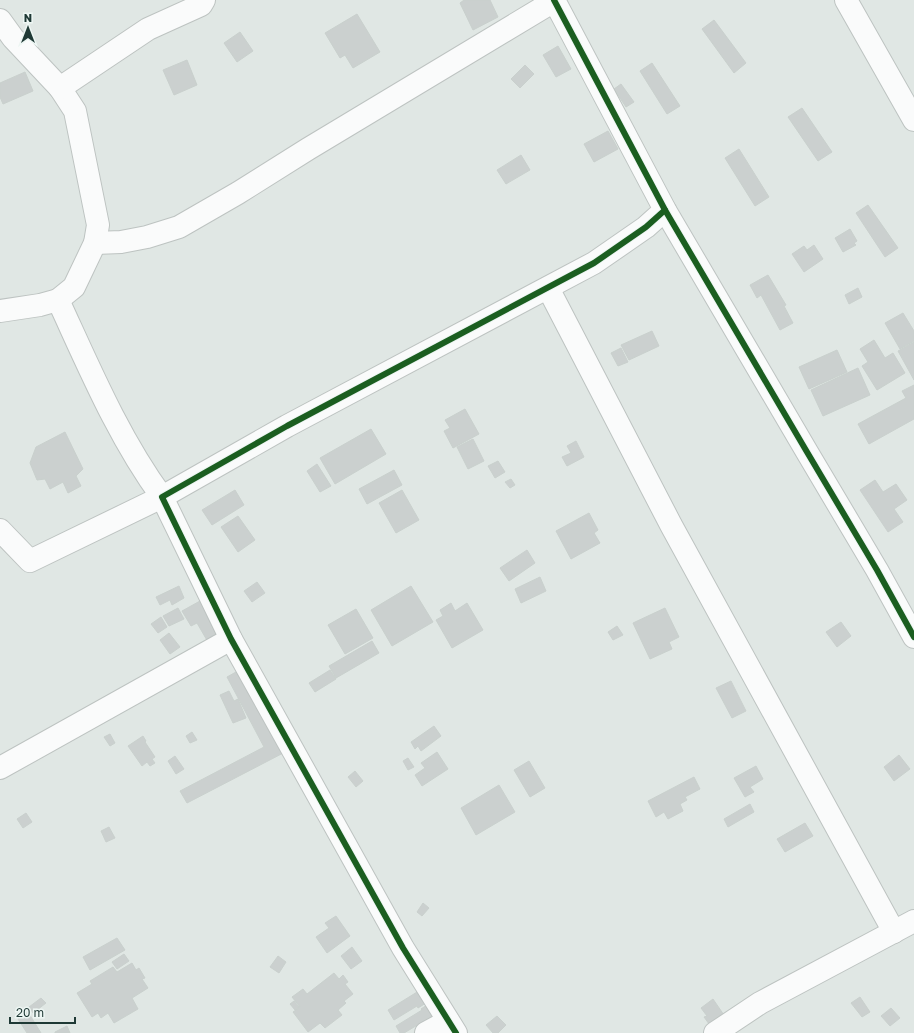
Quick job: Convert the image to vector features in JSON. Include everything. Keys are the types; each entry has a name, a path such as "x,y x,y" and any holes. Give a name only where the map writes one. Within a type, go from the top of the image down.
{"street":[{"path":"60,88 148,29 201,5 204,0"},
{"path":"846,0 914,120"},
{"path":"95,243 121,242 147,237 179,226 238,193 308,149 554,1 665,210 877,570 914,637"},
{"path":"0,20 13,38 60,88 75,111 98,225 95,243 74,287 58,300 40,305 0,311"},
{"path":"0,530 30,561 162,497 287,426 594,263 623,244 665,210"},
{"path":"548,288 671,525 894,932"},
{"path":"58,300 112,414 144,473 162,497 231,640 403,948 452,1027 426,1033"},
{"path":"0,768 231,640"},
{"path":"715,1033 760,1003 914,921"}],"building":[{"path":"464,0 490,0 498,17 473,30 460,3"},
{"path":"357,14 380,52 353,68 345,55 340,58 325,33"},
{"path":"714,20 746,63 734,73 702,29"},
{"path":"240,32 253,51 237,62 224,43"},
{"path":"558,46 571,69 556,77 543,55"},
{"path":"187,60 197,85 174,95 163,70"},
{"path":"652,63 680,106 667,114 640,71"},
{"path":"525,65 534,74 520,88 511,79"},
{"path":"25,72 33,91 3,104 0,97 0,83"},
{"path":"621,84 634,102 626,107 614,89"},
{"path":"802,108 832,152 818,161 788,117"},
{"path":"608,131 618,149 594,162 584,144"},
{"path":"739,149 769,197 755,206 725,158"},
{"path":"521,155 530,170 506,184 497,170"},
{"path":"868,205 898,248 885,257 856,213"},
{"path":"850,229 857,241 854,243 856,245 843,252 835,238"},
{"path":"814,245 823,259 804,272 792,254 804,246 807,250"},
{"path":"768,275 786,305 784,306 793,323 780,330 761,295 757,298 750,285"},
{"path":"858,288 862,297 849,304 845,295"},
{"path":"903,313 914,331 914,341 900,349 885,323"},
{"path":"652,331 659,346 629,360 621,345"},
{"path":"874,340 885,358 893,353 905,373 877,390 862,366 868,362 860,349"},
{"path":"914,342 914,380 898,351"},
{"path":"621,348 628,362 618,366 611,353"},
{"path":"837,350 847,372 809,389 799,367"},
{"path":"858,368 870,395 823,416 811,390"},
{"path":"914,385 914,419 869,444 858,424 906,398 902,391"},
{"path":"465,409 479,434 453,448 444,431 450,428 445,420"},
{"path":"371,429 386,454 335,484 320,458"},
{"path":"65,432 83,469 76,476 81,486 68,493 63,482 50,489 45,479 37,480 30,463 36,447"},
{"path":"473,439 484,461 468,469 457,447"},
{"path":"576,441 584,457 567,466 562,457 571,453 567,446"},
{"path":"498,461 505,472 495,478 488,466"},
{"path":"317,464 331,486 320,492 307,471"},
{"path":"394,470 402,485 367,504 359,489"},
{"path":"511,479 515,485 510,488 505,482"},
{"path":"875,480 883,492 896,484 907,500 894,509 903,522 888,532 860,490"},
{"path":"235,490 244,505 212,525 202,510"},
{"path":"402,490 419,520 396,533 379,503"},
{"path":"589,513 598,530 594,533 600,543 571,559 556,531"},
{"path":"238,516 255,540 238,552 221,527"},
{"path":"527,550 535,563 509,581 500,568"},
{"path":"540,577 546,591 521,603 515,589"},
{"path":"257,582 265,593 252,602 244,591"},
{"path":"179,586 184,598 172,605 170,600 160,605 156,597"},
{"path":"411,586 433,622 392,646 371,610"},
{"path":"200,601 220,635 208,642 197,623 191,626 182,611"},
{"path":"451,603 455,611 467,603 483,630 452,648 436,620 443,616 440,610"},
{"path":"178,608 184,619 169,626 163,616"},
{"path":"665,608 679,637 669,642 672,649 650,659 633,623"},
{"path":"356,609 373,638 345,654 328,625"},
{"path":"161,617 167,627 158,633 151,624"},
{"path":"841,622 851,636 837,647 826,632"},
{"path":"617,626 623,635 613,640 608,632"},
{"path":"169,633 180,647 170,654 160,640"},
{"path":"372,641 379,653 336,678 329,666"},
{"path":"245,667 289,750 187,803 180,791 264,747 227,677"},
{"path":"330,670 336,679 315,692 309,683"},
{"path":"731,681 746,711 732,718 716,688"},
{"path":"229,691 234,701 238,699 246,718 233,723 220,695"},
{"path":"434,726 441,736 421,751 418,746 415,749 411,742"},
{"path":"192,732 197,740 190,743 186,736"},
{"path":"110,734 115,743 110,746 104,737"},
{"path":"143,736 146,741 145,742 155,757 152,759 155,763 150,766 147,762 142,766 128,746"},
{"path":"437,752 448,769 422,786 415,775 425,768 421,763"},
{"path":"899,755 910,769 894,781 884,767"},
{"path":"175,756 184,769 176,774 168,761"},
{"path":"408,758 414,767 408,770 403,761"},
{"path":"529,761 545,788 530,797 514,770"},
{"path":"756,766 763,779 750,787 754,792 745,797 734,778"},
{"path":"355,771 363,781 356,787 348,777"},
{"path":"694,777 700,789 685,797 687,800 680,804 683,811 668,819 664,812 656,817 648,801"},
{"path":"499,785 515,812 476,835 461,808"},
{"path":"750,804 754,812 728,827 724,819"},
{"path":"26,813 32,822 23,828 17,819"},
{"path":"805,823 813,836 785,852 777,839"},
{"path":"109,827 115,838 106,842 101,831"},
{"path":"423,903 429,908 422,916 417,912"},
{"path":"336,916 350,936 327,953 316,937 329,928 325,923"},
{"path":"117,938 125,950 90,970 83,957"},
{"path":"352,947 362,961 351,969 341,956"},
{"path":"124,954 129,961 117,969 112,962"},
{"path":"278,956 286,962 279,973 270,967"},
{"path":"132,963 136,970 139,968 145,978 142,979 148,988 132,998 138,1009 114,1023 108,1013 101,1018 98,1013 92,1017 77,993 92,984 90,981 113,967 117,972"},
{"path":"334,973 339,979 343,975 348,982 345,984 353,994 344,1001 346,1003 338,1010 342,1015 325,1028 320,1023 308,1032 293,1012 300,1007 292,997 303,989 307,994"},
{"path":"422,989 429,1001 418,1008 417,1006 394,1020 388,1010"},
{"path":"860,997 870,1012 862,1017 851,1003"},
{"path":"41,998 46,1003 33,1013 29,1007"},
{"path":"713,999 726,1018 712,1028 704,1017 707,1016 701,1008"},
{"path":"294,1001 299,1007 295,1010 290,1004"},
{"path":"430,1003 436,1014 404,1033 400,1033 396,1026 422,1010 421,1009"},
{"path":"891,1008 900,1018 890,1026 881,1016"},
{"path":"28,1012 41,1033 27,1033 18,1019"},
{"path":"497,1016 506,1025 498,1033 493,1033 486,1025"},
{"path":"67,1026 70,1033 55,1033 55,1032"}],"cycle path":[{"path":"554,0 665,210 877,570 914,637"},
{"path":"456,1033 403,948 231,639 162,497 287,426 594,263 646,227 665,210"}]}
